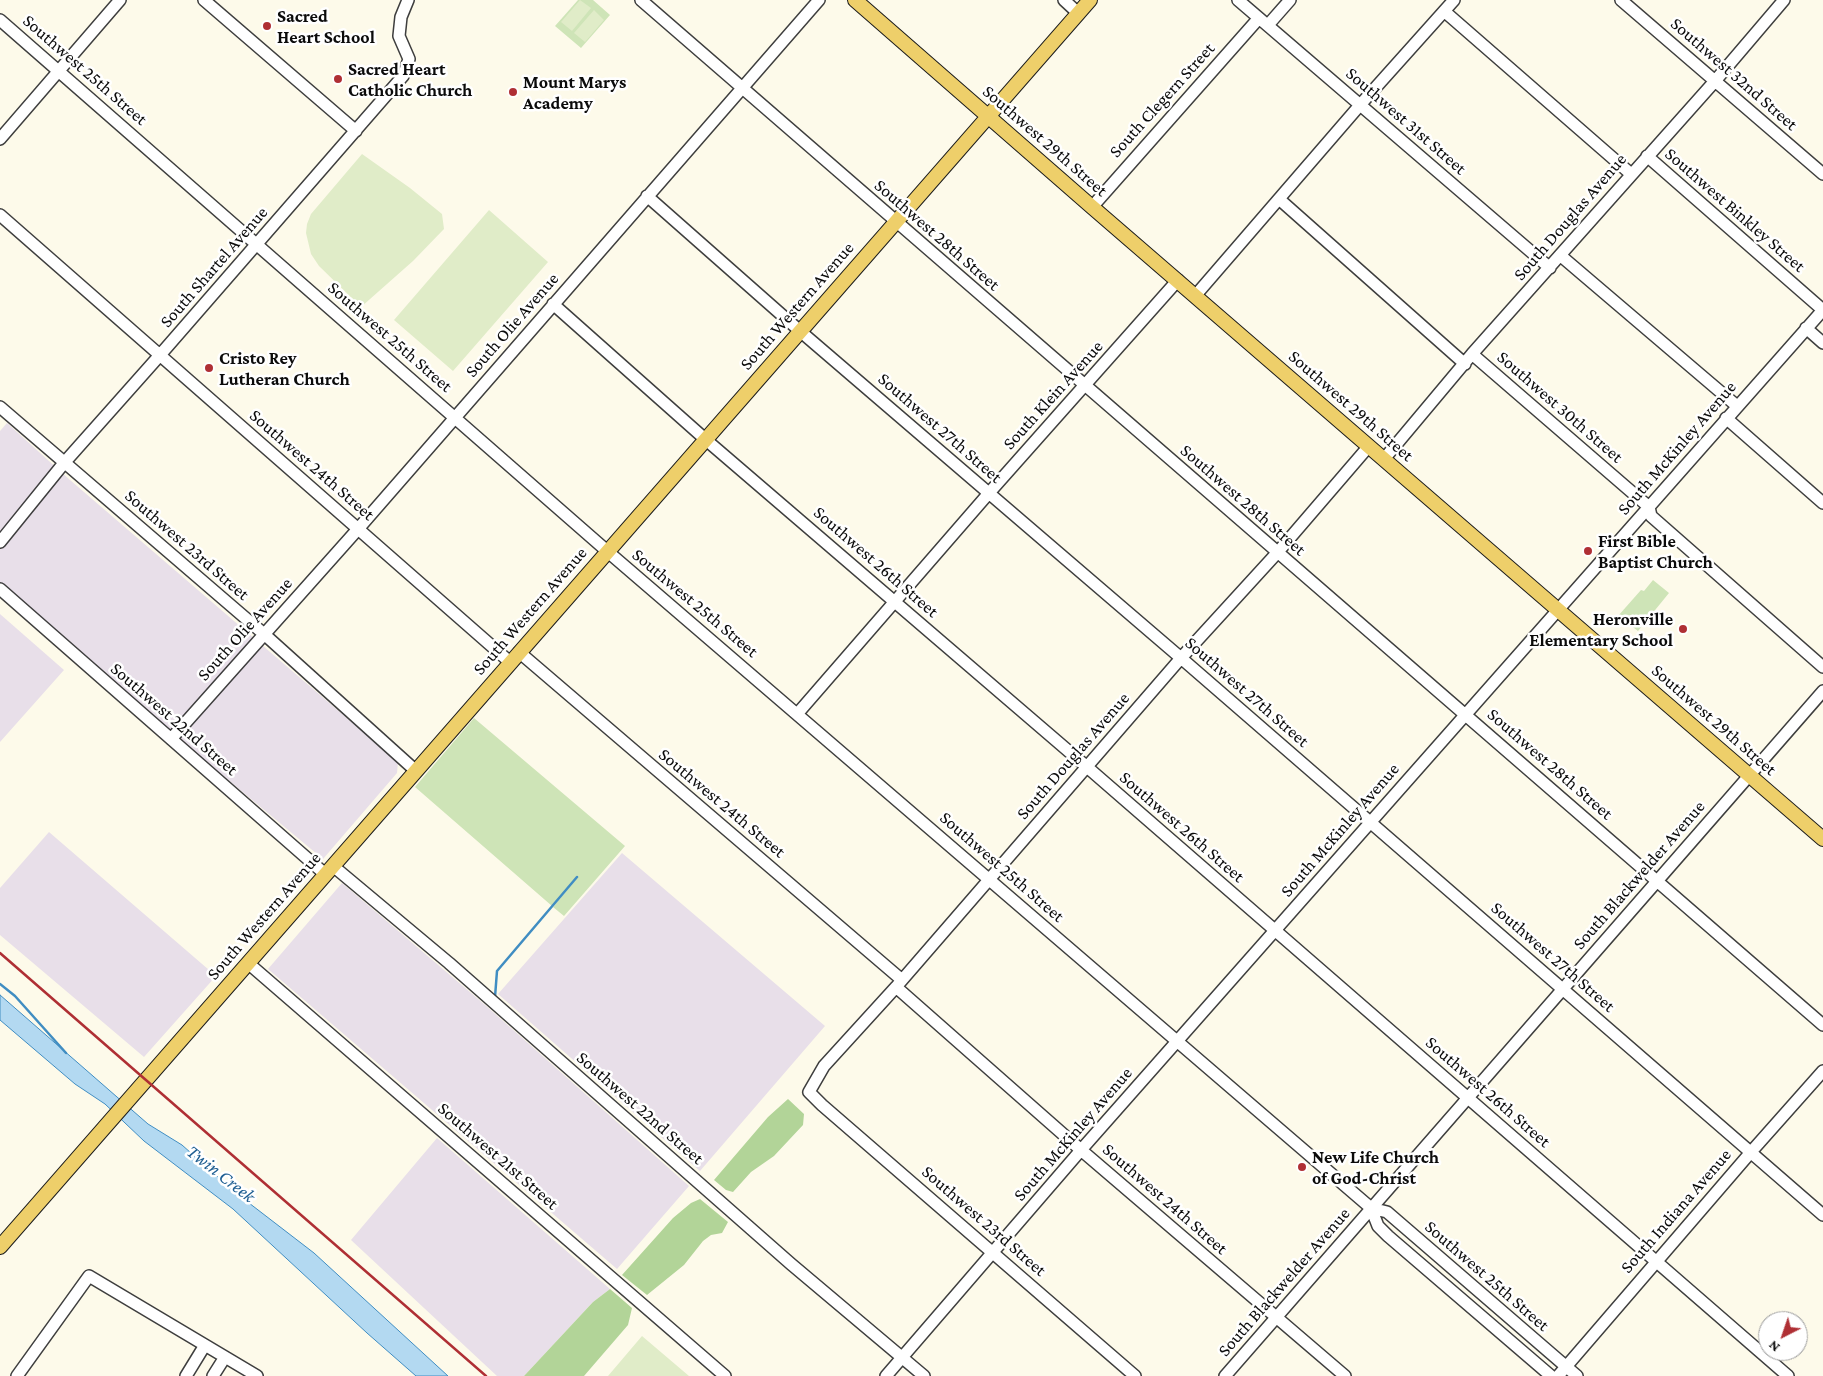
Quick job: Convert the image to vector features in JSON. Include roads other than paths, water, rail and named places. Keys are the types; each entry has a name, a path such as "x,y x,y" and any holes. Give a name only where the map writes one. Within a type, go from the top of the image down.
{"main road":[{"name":"Southwest 29th Street","path":"856,0 1092,207 1823,839"},
{"name":"South Western Avenue","path":"0,1247 1090,0"}],"street":[{"path":"0,139 120,0"},
{"path":"204,0 356,130"},
{"name":"South Shartel Avenue","path":"0,542 64,463 403,76 407,68 408,59 399,36 401,18 408,0"},
{"name":"Southwest 28th Street","path":"641,0 1823,1025"},
{"name":"South Olie Avenue","path":"172,740 819,0"},
{"path":"1064,0 1078,13"},
{"name":"Southwest 31st Street","path":"1238,0 1550,268"},
{"name":"South Clegern Street","path":"1092,207 1263,22 1290,0"},
{"path":"1195,296 1360,105 1454,0"},
{"name":"Southwest 32nd Street","path":"1621,0 1823,174"},
{"name":"South Douglas Avenue","path":"1384,459 1469,359 1715,81 1784,0"},
{"path":"1444,11 1632,174"},
{"name":"Southwest 25th Street","path":"0,20 607,551 1371,1208 1387,1212 1577,1376"},
{"name":"Southwest Binkley Street","path":"1647,156 1823,310"},
{"name":"Southwest 27th Street","path":"647,196 800,331 1181,658 1823,1215"},
{"name":"Southwest 30th Street","path":"1279,199 1649,507 1651,516 1823,667"},
{"name":"Southwest 24th Street","path":"0,216 358,528 515,658 899,984 1081,1150 1345,1376"},
{"path":"1561,256 1737,406"},
{"name":"South Klein Avenue","path":"798,714 989,493 1178,280"},
{"name":"Southwest 26th Street","path":"553,304 705,439 1087,766 1788,1376"},
{"name":"South McKinley Avenue","path":"886,1376 1081,1150 1276,932 1370,822 1823,310"},
{"path":"1806,328 1823,343"},
{"name":"Southwest 23rd Street","path":"0,408 264,634 416,771"},
{"path":"1726,418 1823,503"},
{"name":"South Douglas Avenue","path":"809,1092 824,1066 899,984 1181,658 1277,553 1369,446"},
{"name":"Southwest 22nd Street","path":"0,589 172,740 329,870 455,968 784,1257 924,1376"},
{"name":"South Blackwelder Avenue","path":"1225,1376 1823,691"},
{"name":"Southwest 21st Street","path":"248,963 725,1376"},
{"name":"South Indiana Avenue","path":"1558,1376 1823,1071"},
{"name":"Southwest 23rd Street","path":"809,1092 1136,1376"},
{"name":"Southwest 25th Street","path":"1371,1208 1378,1226 1388,1236 1551,1376"},
{"path":"17,1376 89,1276 257,1376"},
{"path":"186,1376 205,1345"},
{"path":"213,1376 225,1357"}],"water":[{"path":"0,995 148,1124 182,1145 236,1193 314,1253 448,1376 416,1376 233,1209 144,1141 105,1104 75,1084 0,1020"}],"waterway":[{"path":"495,997 497,971 577,877"},
{"name":"Twin Creek","path":"0,984 15,996 66,1053"}],"railway":[{"path":"0,953 486,1376"}],"place":[{"name":"Sacred Heart School","path":"267,26"},
{"name":"Sacred Heart Catholic Church","path":"338,79"},
{"name":"Mount Marys Academy","path":"513,92"},
{"name":"Cristo Rey Lutheran Church","path":"209,368"},
{"name":"First Bible Baptist Church","path":"1588,551"},
{"name":"Heronville Elementary School","path":"1683,629"},
{"name":"New Life Church of God-Christ","path":"1302,1167"}]}
